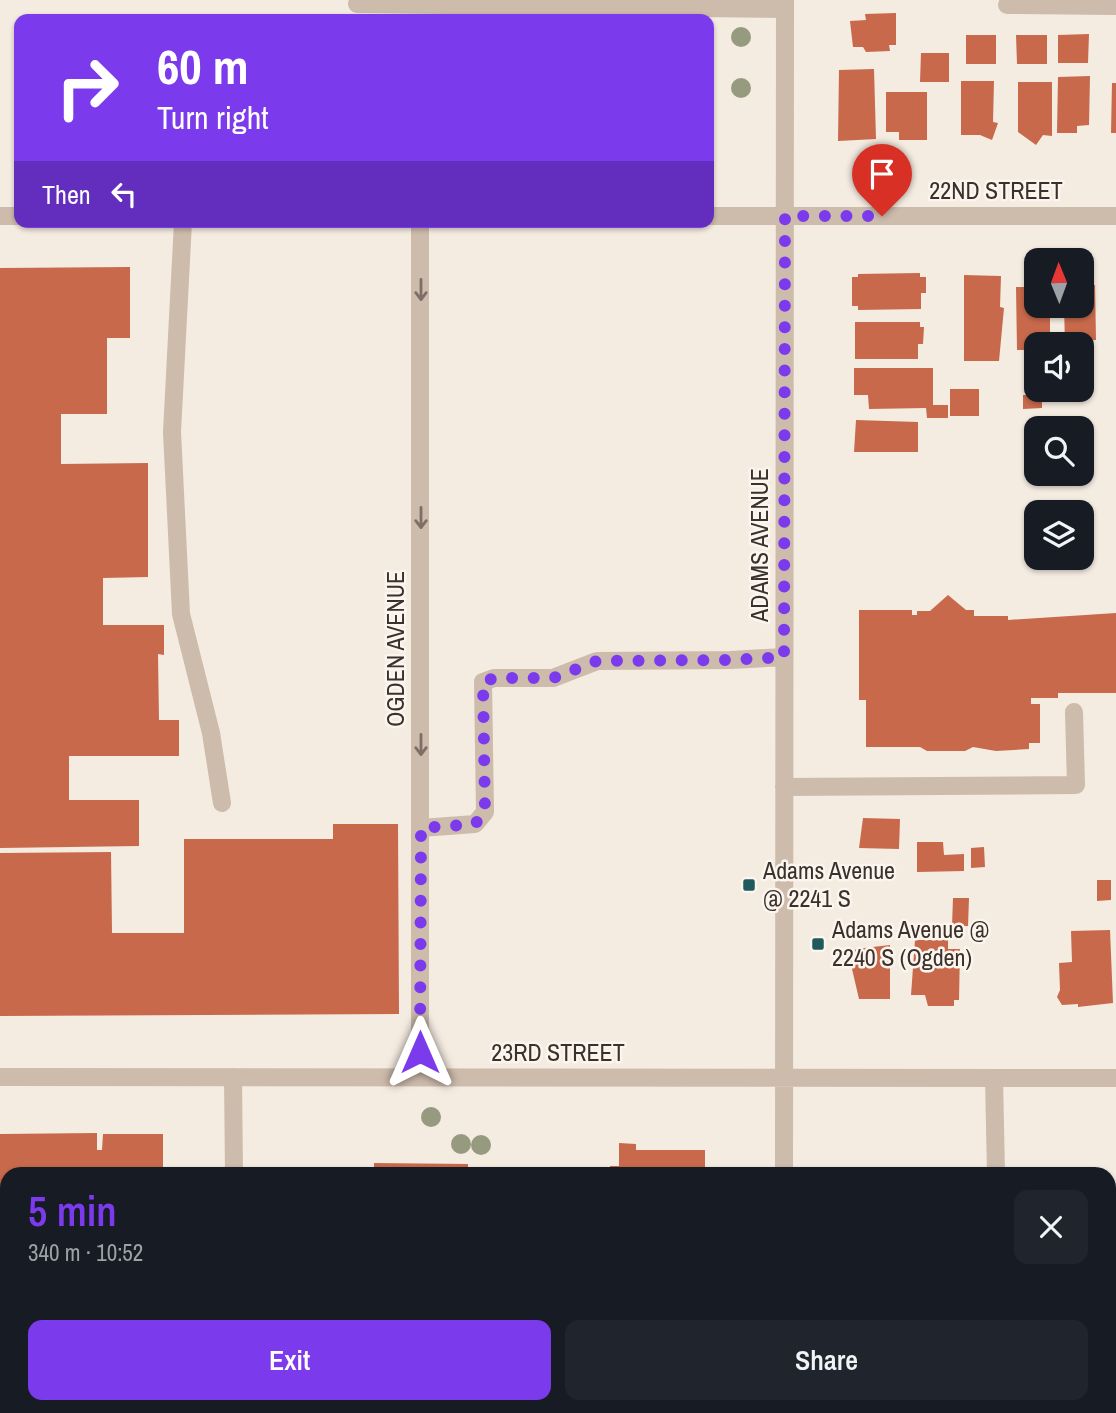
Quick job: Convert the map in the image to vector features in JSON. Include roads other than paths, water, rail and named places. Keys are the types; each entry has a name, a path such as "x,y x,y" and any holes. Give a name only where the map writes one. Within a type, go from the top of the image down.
{"street":[{"path":"357,8 785,4"},
{"name":"ADAMS AVENUE","path":"784,1167 785,4"},
{"path":"1007,5 1116,6"},
{"name":"22ND STREET","path":"714,216 1116,216"},
{"path":"183,228 172,432 181,614 211,733 222,803"},
{"name":"OGDEN AVENUE","path":"420,228 420,1077"},
{"path":"421,828 475,824 485,812 483,682 494,678 553,678 597,661 784,657"},
{"path":"784,787 1076,785 1074,712"},
{"name":"23RD STREET","path":"0,1077 1116,1078"},
{"path":"233,1077 234,1167"},
{"path":"995,1078 996,1167"}],"place":[{"name":"Adams Avenue @ 2241 S","path":"749,885"},
{"name":"Adams Avenue @ 2240 S (Ogden)","path":"818,944"}]}
